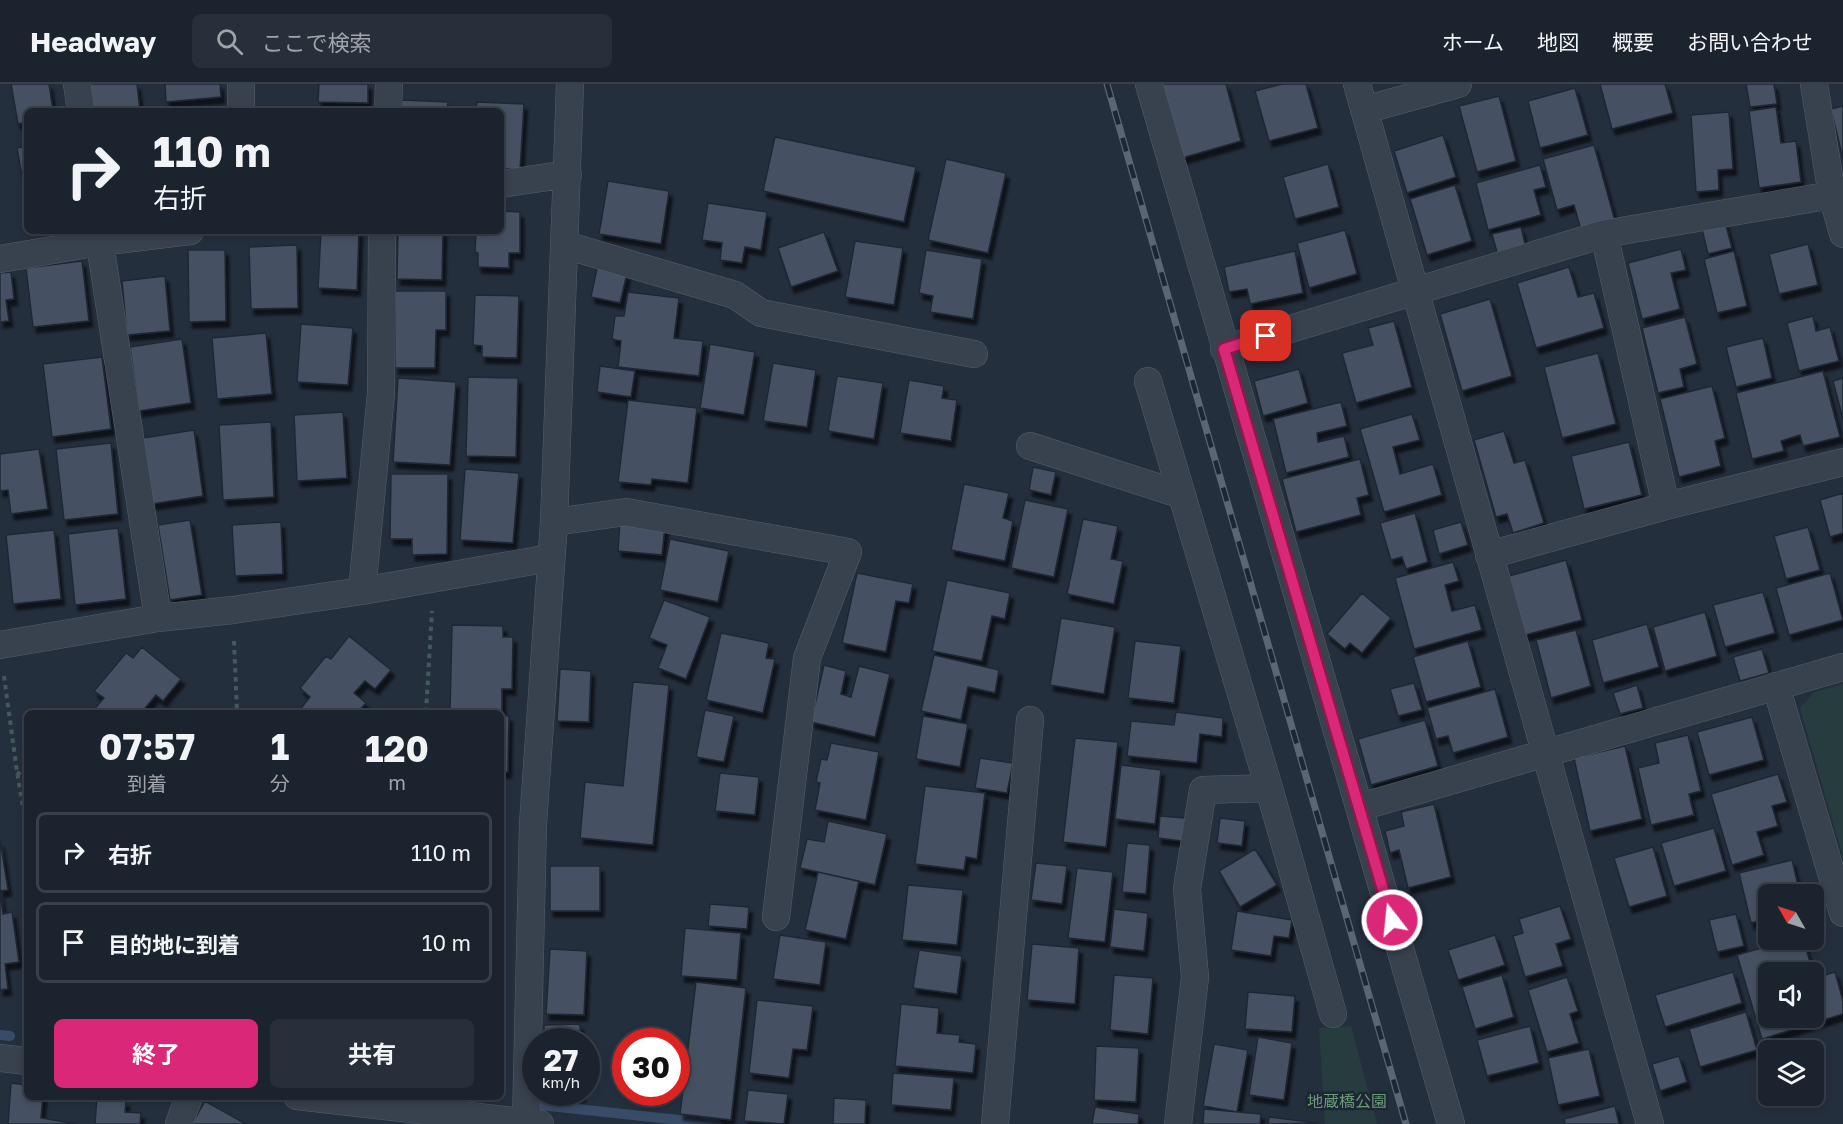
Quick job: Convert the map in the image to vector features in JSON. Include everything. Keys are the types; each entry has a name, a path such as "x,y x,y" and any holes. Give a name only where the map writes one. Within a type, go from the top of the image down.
{"street":[{"path":"77,84 81,108"},
{"path":"241,84 241,108"},
{"path":"388,108 389,84"},
{"path":"332,1100 533,1123 533,824 554,522 570,84"},
{"path":"1149,84 1224,349 1451,1124"},
{"path":"1357,84 1650,1124"},
{"path":"1364,110 1458,84"},
{"path":"1814,84 1832,195 1843,234"},
{"path":"504,184 568,174"},
{"path":"1224,349 1604,234 1832,195"},
{"path":"0,260 99,237 144,234"},
{"path":"362,591 381,393 382,234"},
{"path":"1604,234 1666,506"},
{"path":"99,237 158,618"},
{"path":"565,245 735,295 761,313 974,354"},
{"path":"1149,381 1333,1014"},
{"path":"1030,447 1182,495"},
{"path":"1489,555 1666,506 1843,462"},
{"path":"554,522 626,512 848,552 807,658 776,917"},
{"path":"0,645 158,618 233,610 362,591 550,558"},
{"path":"1360,807 1843,667"},
{"path":"1776,686 1843,913"},
{"path":"995,1124 1030,720"},
{"path":"1178,1124 1195,977 1187,889 1203,790 1269,788"},
{"path":"0,1058 24,1061"},
{"path":"179,1124 188,1100"}],"path":[{"path":"426,710 434,579"},
{"path":"233,610 237,710"},
{"path":"0,645 24,813"},
{"path":"17,772 24,778"}],"green space":[{"path":"1843,684 1843,857 1800,708 1814,692"},
{"name":"地蔵橋公園","path":"1351,1026 1377,1124 1325,1124 1319,1028"}],"building":[{"path":"11,84 49,84 53,108 24,108 24,123 18,124"},
{"path":"89,84 137,84 140,108 93,108"},
{"path":"165,84 220,84 221,97 166,102"},
{"path":"319,84 368,84 368,103 318,102"},
{"path":"1162,84 1226,84 1241,141 1182,158"},
{"path":"1282,84 1306,84 1318,128 1269,141 1255,91"},
{"path":"1600,84 1665,84 1673,113 1612,129"},
{"path":"1746,84 1774,84 1777,104 1750,107"},
{"path":"1575,88 1588,135 1540,148 1528,101"},
{"path":"1499,96 1516,161 1477,172 1459,106"},
{"path":"402,100 448,102 447,108 401,108"},
{"path":"477,102 524,104 520,170 504,168 504,108 476,108"},
{"path":"1843,106 1843,159 1831,109"},
{"path":"1776,107 1781,143 1796,141 1801,182 1759,188 1749,111"},
{"path":"1729,112 1733,169 1718,170 1719,190 1696,192 1691,115"},
{"path":"1443,135 1456,177 1407,193 1394,151"},
{"path":"775,137 916,167 904,222 763,191"},
{"path":"1594,145 1615,221 1581,230 1574,205 1557,210 1543,159"},
{"path":"24,147 24,188 17,148"},
{"path":"946,159 1006,173 988,253 928,240"},
{"path":"1328,164 1339,207 1295,219 1283,177"},
{"path":"1540,165 1546,187 1534,190 1541,215 1488,230 1476,183"},
{"path":"608,181 669,191 661,244 599,234"},
{"path":"1455,185 1472,241 1427,255 1410,199"},
{"path":"708,203 767,212 761,250 745,247 742,263 720,260 722,243 702,240"},
{"path":"504,211 520,212 520,253 509,253 509,268 478,267 478,253 475,252 476,234 504,234"},
{"path":"1725,222 1732,248 1708,254 1702,229"},
{"path":"1521,227 1526,248 1498,256 1492,234"},
{"path":"1345,230 1357,274 1309,288 1297,243"},
{"path":"824,232 838,271 791,287 778,248"},
{"path":"321,234 359,234 357,290 318,288"},
{"path":"398,234 443,234 442,280 397,279"},
{"path":"855,241 903,248 894,305 845,297"},
{"path":"1808,244 1818,285 1779,294 1769,254"},
{"path":"297,245 298,308 251,309 249,247"},
{"path":"1681,249 1686,270 1671,273 1680,309 1642,319 1628,263"},
{"path":"188,250 225,250 226,321 189,322"},
{"path":"926,250 982,259 973,319 930,312 933,296 919,293"},
{"path":"1295,251 1303,293 1250,304 1247,289 1229,292 1224,267"},
{"path":"1734,251 1747,306 1717,313 1704,259"},
{"path":"82,261 89,321 33,327 26,268"},
{"path":"1569,267 1578,297 1594,293 1604,328 1536,348 1517,283"},
{"path":"597,268 627,274 620,303 591,297"},
{"path":"11,272 14,299 6,300 9,321 0,322 0,273"},
{"path":"165,276 170,331 127,335 122,281"},
{"path":"395,291 446,291 446,330 436,330 435,368 395,368"},
{"path":"628,292 679,298 674,338 703,341 699,376 618,367 621,341 612,339 615,316 624,316"},
{"path":"475,295 519,296 517,358 482,357 482,346 473,345"},
{"path":"1490,299 1512,376 1462,391 1440,314"},
{"path":"1813,316 1816,331 1830,327 1839,361 1799,371 1787,323"},
{"path":"1685,317 1697,364 1680,369 1684,387 1658,393 1642,328"},
{"path":"1394,321 1412,387 1356,403 1342,353 1373,345 1368,328"},
{"path":"301,324 353,328 348,385 297,382"},
{"path":"266,333 272,394 217,399 212,338"},
{"path":"1763,338 1772,378 1736,387 1726,347"},
{"path":"182,339 191,403 139,411 130,347"},
{"path":"710,344 755,352 744,415 700,408"},
{"path":"1598,353 1616,424 1562,438 1544,367"},
{"path":"102,357 111,429 52,437 43,364"},
{"path":"773,363 816,370 807,427 763,421"},
{"path":"600,366 635,371 631,397 597,392"},
{"path":"1299,369 1308,403 1263,416 1254,381"},
{"path":"1823,371 1840,437 1803,446 1800,435 1781,441 1784,451 1752,459 1736,393"},
{"path":"837,376 883,383 874,439 828,431"},
{"path":"468,377 518,378 516,457 466,456"},
{"path":"398,378 456,382 450,465 393,462"},
{"path":"1843,378 1843,419 1833,381"},
{"path":"909,380 944,386 942,398 957,400 951,441 900,433"},
{"path":"1712,386 1725,438 1715,441 1721,466 1679,477 1660,399"},
{"path":"628,400 697,408 688,483 652,479 651,485 618,482"},
{"path":"1341,402 1347,426 1317,433 1318,442 1344,436 1349,457 1286,473 1273,419"},
{"path":"343,412 347,478 297,481 294,415"},
{"path":"1412,414 1420,440 1393,447 1400,474 1433,464 1442,495 1384,512 1360,429"},
{"path":"271,422 274,497 223,500 219,425"},
{"path":"194,430 203,496 152,504 143,438"},
{"path":"1504,431 1514,463 1525,460 1544,523 1513,533 1507,514 1496,517 1474,440"},
{"path":"1629,442 1642,495 1584,509 1571,456"},
{"path":"111,443 118,514 64,520 56,449"},
{"path":"39,449 48,509 11,514 8,490 0,491 0,454"},
{"path":"1360,459 1369,495 1357,498 1361,515 1296,532 1282,479"},
{"path":"1033,467 1056,472 1051,495 1029,490"},
{"path":"465,469 519,473 513,543 460,540"},
{"path":"391,474 448,474 447,554 412,555 412,539 390,539"},
{"path":"964,484 1009,493 1003,518 1013,521 1005,561 951,550"},
{"path":"1843,493 1843,533 1830,537 1820,500"},
{"path":"1025,500 1068,509 1054,577 1011,568"},
{"path":"1415,513 1428,562 1406,569 1402,557 1391,560 1380,523"},
{"path":"1083,519 1118,526 1111,559 1123,561 1114,604 1067,594"},
{"path":"190,520 202,595 170,600 158,525"},
{"path":"620,521 665,526 662,555 618,551"},
{"path":"281,522 283,574 235,576 232,525"},
{"path":"1461,522 1468,545 1439,554 1433,530"},
{"path":"1808,527 1820,570 1786,579 1774,536"},
{"path":"118,528 126,599 75,605 68,534"},
{"path":"54,530 61,599 13,604 6,535"},
{"path":"670,539 729,551 718,602 660,590"},
{"path":"1566,560 1582,620 1525,635 1509,576"},
{"path":"1453,562 1459,581 1445,585 1452,611 1475,605 1482,630 1414,649 1395,578"},
{"path":"857,573 913,584 909,603 896,601 886,652 842,643"},
{"path":"1830,573 1843,620 1789,635 1776,588"},
{"path":"947,580 1010,593 1005,619 992,616 982,661 932,651"},
{"path":"1763,592 1775,633 1725,647 1713,605"},
{"path":"1362,593 1391,618 1362,653 1350,643 1345,649 1327,634"},
{"path":"664,600 710,617 686,679 658,668 667,645 649,638"},
{"path":"1705,612 1717,656 1665,671 1653,627"},
{"path":"1061,618 1115,627 1104,694 1050,685"},
{"path":"1647,624 1659,667 1603,683 1592,640"},
{"path":"452,625 503,626 503,637 513,637 512,689 502,689 502,710 450,710"},
{"path":"1576,630 1591,686 1551,698 1536,640"},
{"path":"721,633 769,643 766,658 775,659 763,713 706,700"},
{"path":"349,636 391,670 375,689 365,681 354,693 366,703 360,710 300,710 310,697 300,688 326,656 331,659"},
{"path":"1135,641 1181,646 1174,703 1128,698"},
{"path":"1468,641 1481,687 1426,702 1413,657"},
{"path":"142,647 181,679 163,701 156,695 145,708 148,710 94,710 104,698 94,691 126,653 133,658"},
{"path":"1762,649 1769,673 1740,681 1733,657"},
{"path":"934,655 999,670 995,693 968,687 961,720 921,711"},
{"path":"824,665 846,671 841,694 851,697 859,666 890,674 875,737 811,722"},
{"path":"560,669 591,671 589,722 557,721"},
{"path":"633,682 669,685 653,845 580,838 585,782 623,786"},
{"path":"1414,683 1422,710 1398,716 1390,689"},
{"path":"1637,685 1643,708 1620,714 1613,693"},
{"path":"1495,689 1508,737 1453,753 1448,736 1436,739 1427,708"},
{"path":"705,710 734,716 724,762 696,757"},
{"path":"1176,712 1223,718 1222,737 1200,734 1197,763 1127,756 1131,721 1174,725"},
{"path":"504,716 509,716 508,772 504,772"},
{"path":"923,716 968,724 960,767 916,759"},
{"path":"1752,717 1764,760 1709,775 1697,732"},
{"path":"1425,720 1438,766 1371,785 1358,739"},
{"path":"1688,735 1701,791 1689,794 1694,815 1651,825 1638,768 1659,763 1655,743"},
{"path":"1075,738 1118,742 1106,847 1063,842"},
{"path":"831,743 879,752 866,820 815,810 820,783 816,782 821,759 827,760"},
{"path":"1625,746 1642,819 1590,831 1574,758"},
{"path":"980,758 1013,763 1007,793 975,788"},
{"path":"1121,765 1161,770 1155,824 1115,819"},
{"path":"720,773 759,777 755,815 715,811"},
{"path":"1778,774 1787,802 1772,806 1778,826 1757,832 1764,855 1732,865 1711,794"},
{"path":"925,786 985,793 977,859 966,857 964,870 915,864"},
{"path":"1434,804 1451,877 1408,888 1399,850 1390,853 1385,831 1404,826 1401,812"},
{"path":"1160,816 1185,818 1182,841 1158,838"},
{"path":"1220,818 1245,821 1242,846 1217,843"},
{"path":"828,821 887,834 875,885 800,868 807,839 824,842"},
{"path":"1714,828 1726,871 1674,886 1661,843"},
{"path":"0,840 8,890 0,891"},
{"path":"1127,843 1150,845 1146,894 1122,892"},
{"path":"1653,847 1667,896 1629,907 1614,858"},
{"path":"1255,849 1277,885 1240,907 1219,871"},
{"path":"1792,860 1798,884 1758,884 1758,921 1751,923 1739,873"},
{"path":"1036,863 1067,866 1062,904 1031,900"},
{"path":"550,866 600,866 600,911 550,911"},
{"path":"1077,868 1113,872 1105,942 1068,938"},
{"path":"818,872 859,881 846,939 805,930"},
{"path":"908,885 963,890 957,945 902,940"},
{"path":"0,891 3,914 12,912 19,962 5,964 8,989 0,990"},
{"path":"710,904 749,907 747,929 708,926"},
{"path":"1560,906 1571,939 1556,944 1563,966 1525,977 1513,936 1523,933 1519,919"},
{"path":"1114,909 1148,913 1144,951 1110,947"},
{"path":"1237,911 1292,920 1289,938 1274,936 1271,956 1231,950"},
{"path":"1736,914 1744,946 1717,952 1709,920"},
{"path":"685,928 741,933 737,980 681,976"},
{"path":"780,935 826,942 820,985 773,979"},
{"path":"1495,935 1505,965 1458,980 1448,950"},
{"path":"1032,944 1079,948 1075,1004 1027,1000"},
{"path":"550,949 587,951 584,1015 546,1014"},
{"path":"1758,949 1806,950 1810,962 1758,962 1758,1026 1737,955"},
{"path":"919,950 962,956 957,994 913,988"},
{"path":"1733,972 1742,1003 1665,1027 1655,995"},
{"path":"1835,972 1843,1001 1843,1014 1824,1020 1824,975"},
{"path":"1114,975 1153,978 1148,1034 1110,1030"},
{"path":"1502,975 1514,1017 1475,1029 1462,987"},
{"path":"1567,977 1578,1011 1570,1014 1579,1043 1547,1052 1528,990"},
{"path":"696,982 746,988 731,1120 680,1114 681,1106 690,1106 690,1032"},
{"path":"1248,992 1295,996 1292,1032 1245,1029"},
{"path":"757,1000 813,1006 807,1050 793,1049 789,1078 749,1073"},
{"path":"901,1004 939,1008 937,1033 960,1035 959,1042 976,1044 973,1073 895,1066"},
{"path":"1746,1012 1757,1050 1700,1067 1689,1029"},
{"path":"580,1024 580,1028 544,1028 544,1025"},
{"path":"1530,1026 1539,1063 1487,1076 1477,1040"},
{"path":"1759,1028 1798,1028 1762,1039"},
{"path":"1258,1037 1292,1043 1284,1100 1249,1095"},
{"path":"1214,1044 1248,1050 1237,1112 1203,1106"},
{"path":"1096,1046 1139,1048 1136,1102 1094,1100"},
{"path":"1589,1049 1600,1096 1558,1105 1548,1058"},
{"path":"1679,1056 1687,1082 1660,1091 1652,1064"},
{"path":"893,1073 954,1078 951,1110 891,1105"},
{"path":"11,1083 24,1085 24,1100 43,1100 41,1118 76,1124 8,1124"},
{"path":"748,1090 788,1094 784,1124 744,1121"},
{"path":"834,1098 866,1100 865,1124 833,1124"},
{"path":"97,1100 126,1101 125,1112 141,1113 140,1124 95,1124"},
{"path":"205,1101 246,1124 192,1124"},
{"path":"1615,1106 1619,1124 1565,1124 1564,1119"},
{"path":"1095,1107 1139,1114 1138,1124 1092,1124"},
{"path":"1204,1109 1261,1114 1260,1124 1203,1124"},
{"path":"1269,1117 1318,1123 1268,1124"}],"waterway":[{"path":"0,1035 10,1036"},
{"path":"549,1106 716,1124"}],"railway":[{"path":"1107,84 1406,1124"}],"route":[{"path":"1266,336 1224,349 1392,920"}]}
